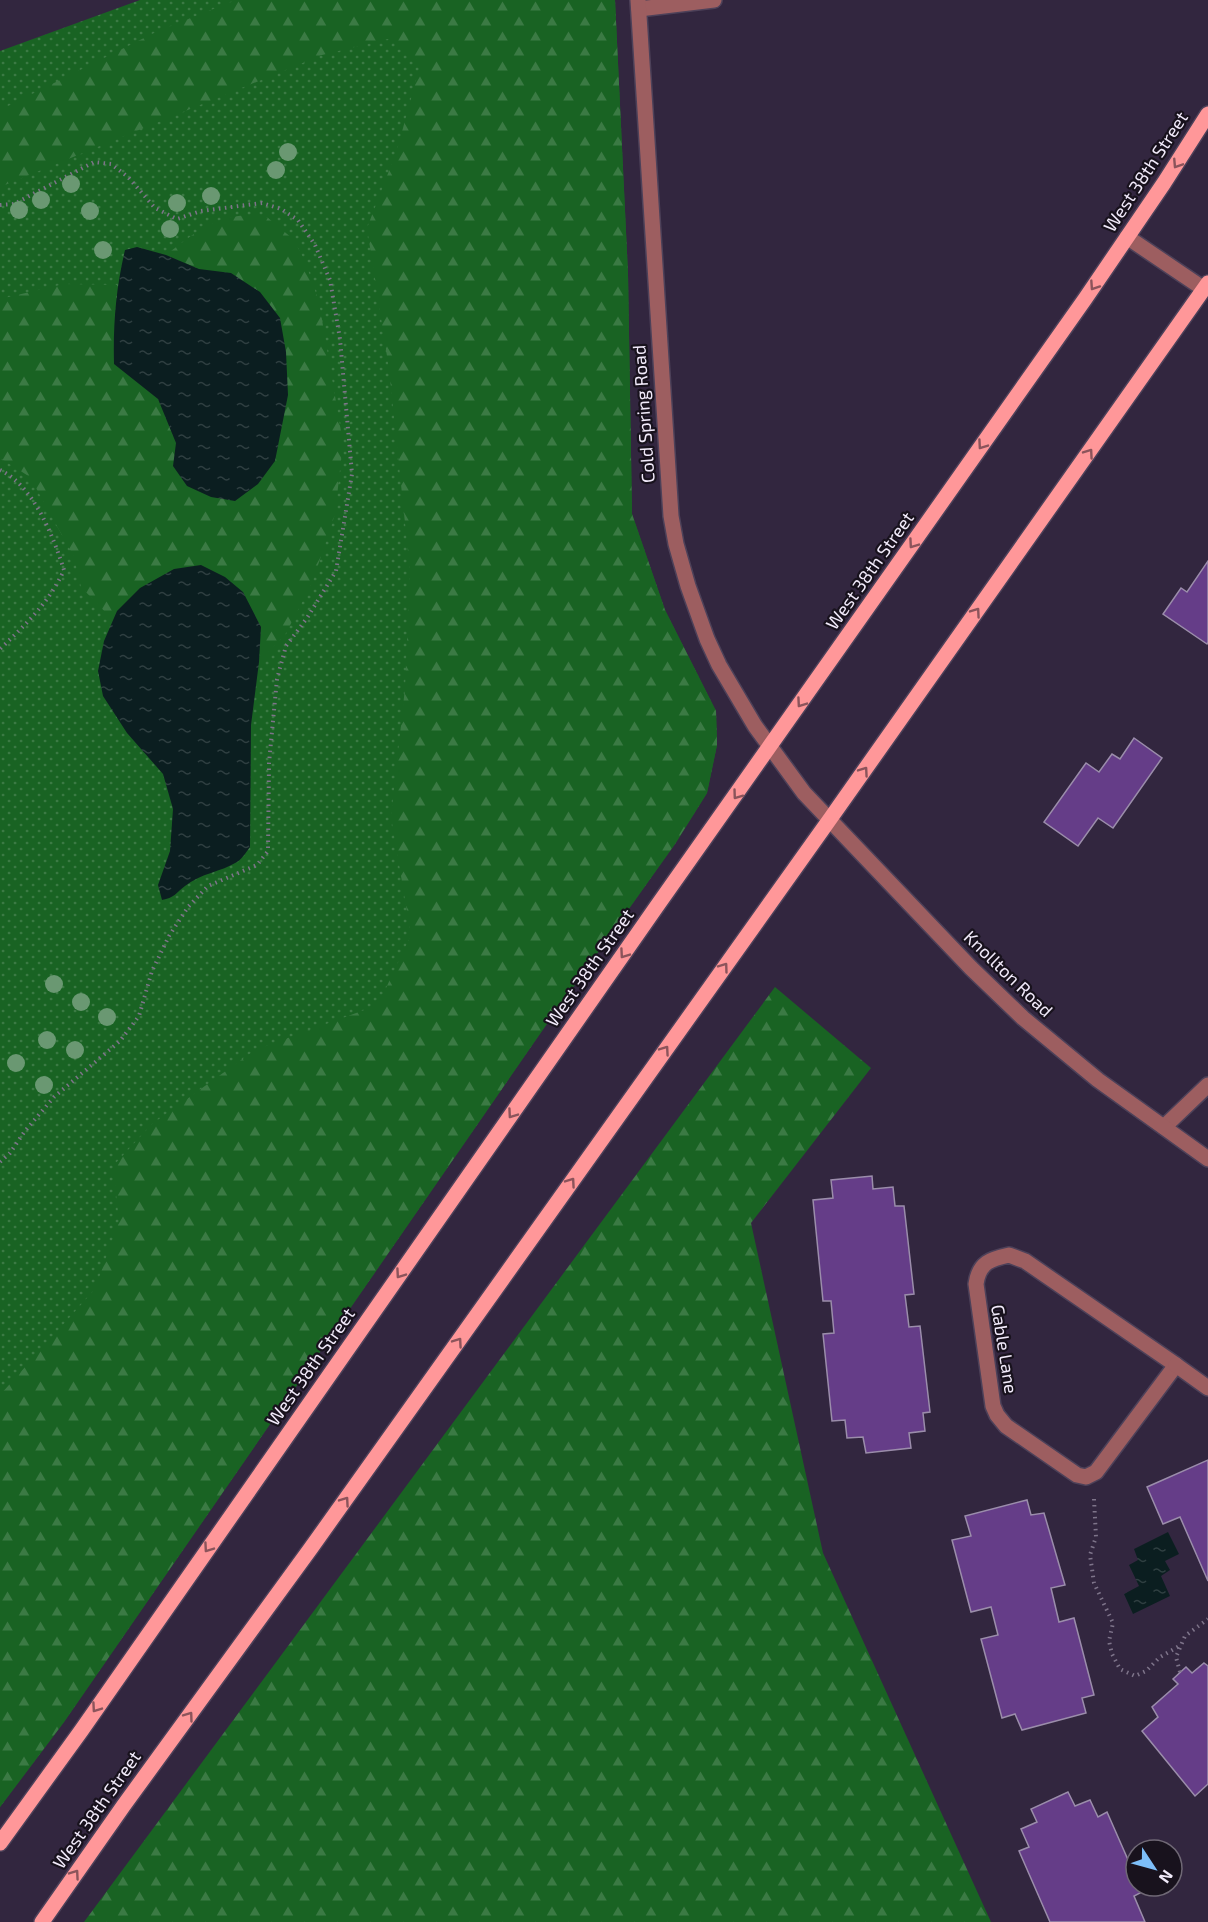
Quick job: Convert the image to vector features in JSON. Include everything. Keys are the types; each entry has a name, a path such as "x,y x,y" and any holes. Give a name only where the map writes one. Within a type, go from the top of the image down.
{"main road":[{"name":"West 38th Street","path":"0,1843 81,1731 771,747 1127,237 1208,114"},
{"name":"West 38th Street","path":"42,1922 830,819 1206,286"}],"street":[{"path":"638,5 714,0"},
{"name":"Cold Spring Road","path":"638,5 671,516 676,544 707,639 733,689 804,793"},
{"path":"1127,237 1206,286"},
{"name":"Knollton Road","path":"804,793 971,968 1023,1018 1090,1074 1208,1159"},
{"path":"1164,1127 1208,1085"},
{"name":"Gable Lane","path":"1091,1475 1086,1478 1077,1475 1006,1426 997,1415 993,1406 976,1292 977,1275 987,1261 997,1256 1019,1257 1208,1388"},
{"path":"1091,1475 1096,1473 1176,1365"}],"path":[{"path":"0,205 14,204 94,162 111,164 128,177 155,208 177,219 201,211 262,203 281,209 298,220 315,245 330,280 340,339 351,474 336,571 307,618 286,646 277,679 269,763 268,851 257,864 208,886 188,907 169,936 152,971 139,1016 120,1041 54,1097 10,1153 0,1162"},
{"path":"0,470 9,474 30,497 53,536 64,570 55,590 33,618 0,649"},
{"path":"1091,1475 1096,1511 1096,1537 1090,1555 1094,1583 1113,1623 1110,1641 1112,1654 1120,1669 1135,1676 1146,1671 1160,1657 1180,1645"},
{"path":"1180,1672 1176,1658 1180,1645 1185,1636 1208,1619"}],"green space":[{"path":"140,0 615,0 628,274 632,514 665,610 716,711 717,745 707,793 675,844 544,1028 64,1722 0,1807 0,51"},
{"path":"236,0 615,0 628,274 632,514 665,610 716,711 717,745 707,793 675,844 544,1028 64,1722 0,1807 0,1395 95,1289 119,1221 113,1166 152,1124 255,1050 378,1005 411,935 391,817 405,688 410,571 389,369 367,228 397,150 421,62 388,39 322,55 0,187 0,110 158,31"},
{"path":"252,215 268,218 293,239 305,261 319,302 343,443 335,514 312,583 285,635 259,662 261,627 117,611 113,620 81,587 74,557 30,477 0,458 0,299 64,284 117,285 113,328 114,364 158,399 176,443 174,466 231,273 199,269 166,255 196,232 216,222 226,218"},
{"path":"775,987 871,1068 751,1223 823,1553 991,1922 84,1922"}],"water":[{"path":"137,247 166,255 199,269 231,273 260,292 280,318 286,352 288,395 275,461 258,484 235,501 211,497 187,486 173,466 176,443 158,399 114,364 119,278 125,250"},
{"path":"201,565 225,577 243,592 261,627 251,725 250,847 237,862 198,878 172,897 162,900 158,885 170,851 173,809 163,774 127,733 103,696 98,671 104,641 117,611 140,588 174,569"},
{"path":"1168,1532 1179,1554 1165,1561 1170,1570 1161,1576 1170,1596 1133,1614 1124,1594 1139,1586 1129,1565 1138,1560 1134,1549"}],"building":[{"path":"1208,561 1207,644 1163,614 1181,588 1187,592"},
{"path":"1134,738 1162,758 1113,828 1098,818 1078,846 1044,822 1086,763 1099,772 1112,754 1120,759"},
{"path":"872,1176 873,1189 893,1187 895,1206 904,1206 914,1294 905,1295 909,1327 920,1326 930,1412 923,1413 925,1431 909,1433 911,1448 866,1453 863,1437 847,1438 845,1420 832,1421 823,1334 834,1333 831,1301 823,1301 813,1200 833,1198 831,1180"},
{"path":"1208,1460 1208,1581 1180,1517 1163,1524 1147,1487"},
{"path":"1027,1500 1031,1515 1044,1513 1065,1585 1051,1588 1059,1622 1074,1618 1094,1695 1082,1698 1086,1713 1022,1730 1015,1714 1002,1718 981,1639 998,1635 991,1607 971,1612 952,1540 971,1536 965,1516"},
{"path":"1204,1663 1208,1666 1208,1784 1195,1796 1142,1731 1158,1717 1152,1707 1178,1684 1173,1679 1186,1667 1192,1673"},
{"path":"1068,1792 1075,1806 1090,1800 1098,1817 1107,1812 1124,1851 1124,1898 1135,1898 1145,1922 1050,1922 1019,1851 1029,1847 1021,1829 1037,1822 1031,1809"}]}
